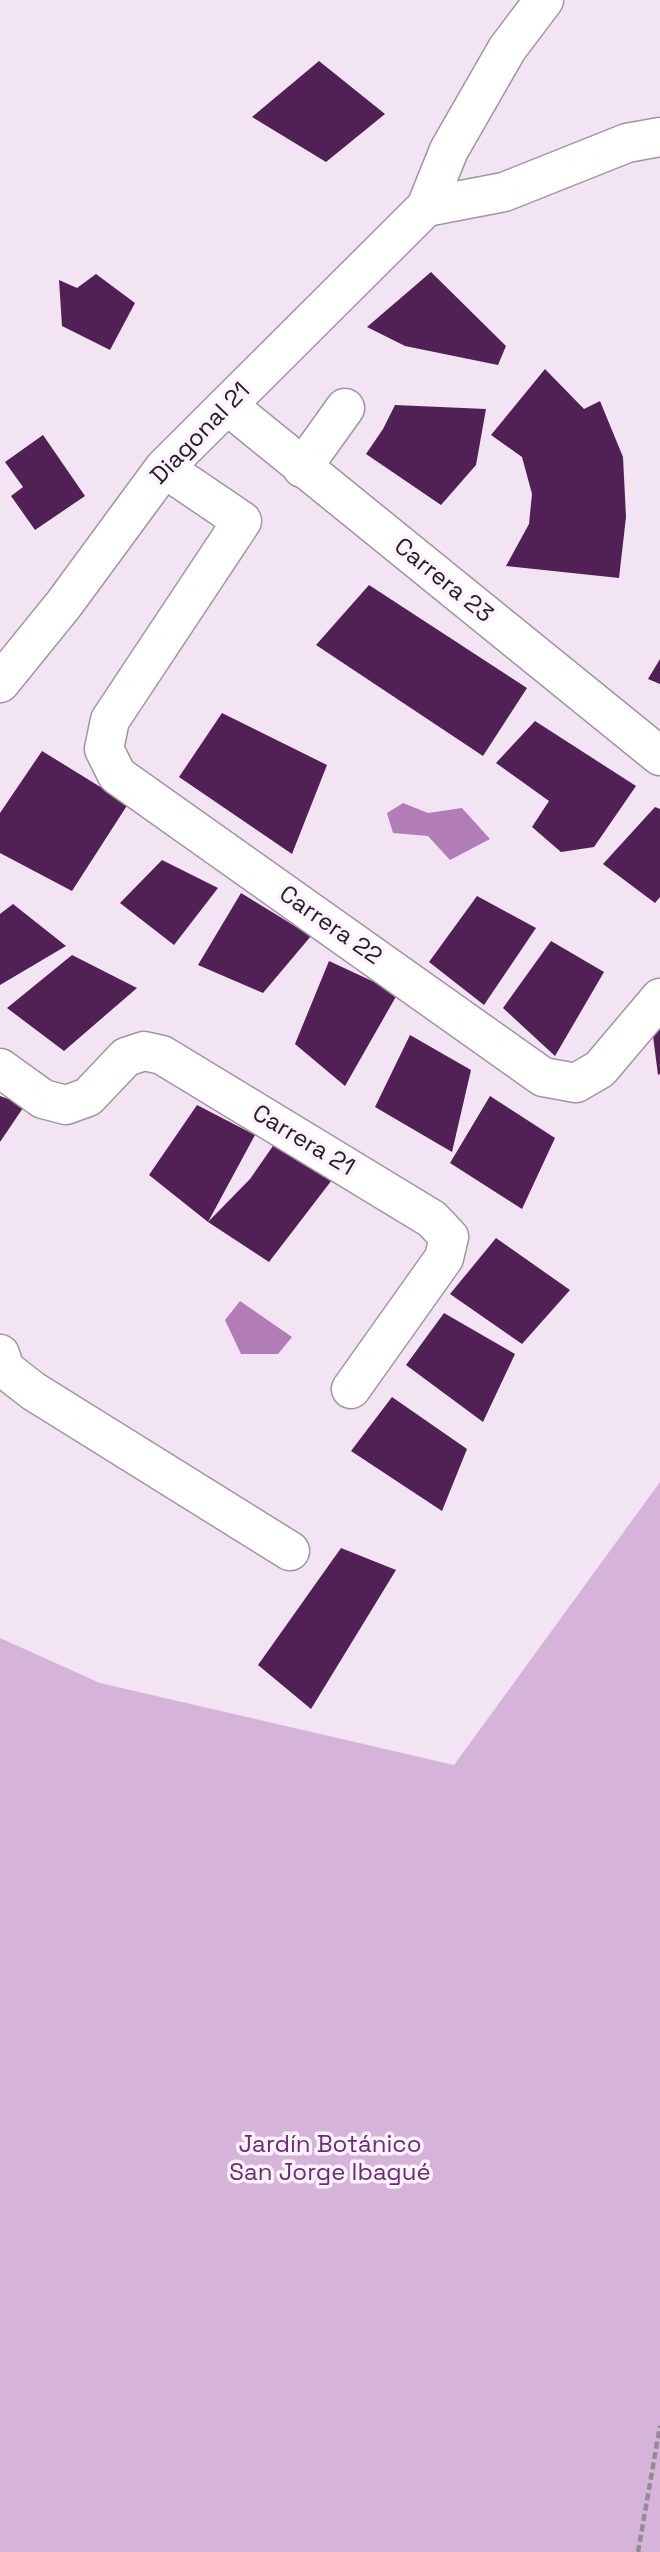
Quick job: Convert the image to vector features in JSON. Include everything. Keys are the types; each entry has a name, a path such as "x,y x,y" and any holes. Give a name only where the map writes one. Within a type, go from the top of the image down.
{"street":[{"path":"426,207 449,150 507,49 544,0"},
{"path":"426,207 504,192 627,143 660,137"},
{"name":"Diagonal 21","path":"0,683 64,604 164,468 426,207"},
{"name":"Carrera 23","path":"227,405 660,755"},
{"path":"302,468 345,408"},
{"name":"Carrera 22","path":"164,468 242,521 110,720 104,749 117,775 543,1077 576,1083 600,1069 660,998"},
{"name":"Carrera 21","path":"0,1068 43,1099 66,1105 88,1097 127,1057 145,1051 162,1055 432,1219 449,1237 444,1258 351,1388"},
{"path":"0,1354 5,1369 33,1391 290,1551"}],"path":[{"path":"638,2552 660,2426"}],"green space":[{"name":"Jardín Botánico San Jorge Ibagué","path":"660,1482 660,2552 0,2552 0,1638 100,1683 454,1765"}],"shaded area":[{"path":"403,803 428,813 462,808 490,839 450,860 428,836 393,833 387,813"},
{"path":"240,1301 292,1337 278,1354 241,1354 225,1320"}],"building":[{"path":"319,61 385,114 326,162 252,117"},
{"path":"431,272 506,346 498,365 405,346 367,327"},
{"path":"96,274 135,303 110,350 62,326 59,280 77,288"},
{"path":"545,369 584,409 600,401 623,457 626,517 619,578 506,566 529,524 532,494 522,457 491,435"},
{"path":"395,405 486,409 476,465 441,505 366,454"},
{"path":"43,435 85,496 35,530 11,496 23,487 5,462"},
{"path":"369,585 527,688 483,756 316,645"},
{"path":"660,659 660,684 648,679"},
{"path":"222,713 327,765 292,854 179,777"},
{"path":"535,721 636,786 594,847 561,852 532,827 549,801 496,763"},
{"path":"42,751 128,804 72,891 0,853 0,813"},
{"path":"655,807 660,809 660,897 655,903 603,864"},
{"path":"162,860 218,888 174,945 120,903"},
{"path":"241,893 311,936 263,993 198,965"},
{"path":"477,896 536,928 484,1005 429,962"},
{"path":"13,904 66,946 0,985 0,914"},
{"path":"551,941 604,972 555,1056 503,1008"},
{"path":"72,955 137,988 64,1051 7,1008"},
{"path":"329,961 398,993 345,1086 295,1044"},
{"path":"652,1028 660,1028 658,1075"},
{"path":"410,1035 471,1070 452,1152 375,1107"},
{"path":"0,1096 25,1105 0,1142"},
{"path":"490,1096 555,1138 522,1209 450,1163"},
{"path":"197,1105 255,1135 208,1222 149,1175"},
{"path":"275,1143 335,1176 269,1262 208,1222 250,1179"},
{"path":"496,1238 570,1290 522,1344 450,1294"},
{"path":"444,1313 515,1354 483,1422 406,1365"},
{"path":"392,1397 467,1449 442,1511 351,1451"},
{"path":"341,1548 396,1570 311,1709 258,1665"}]}
